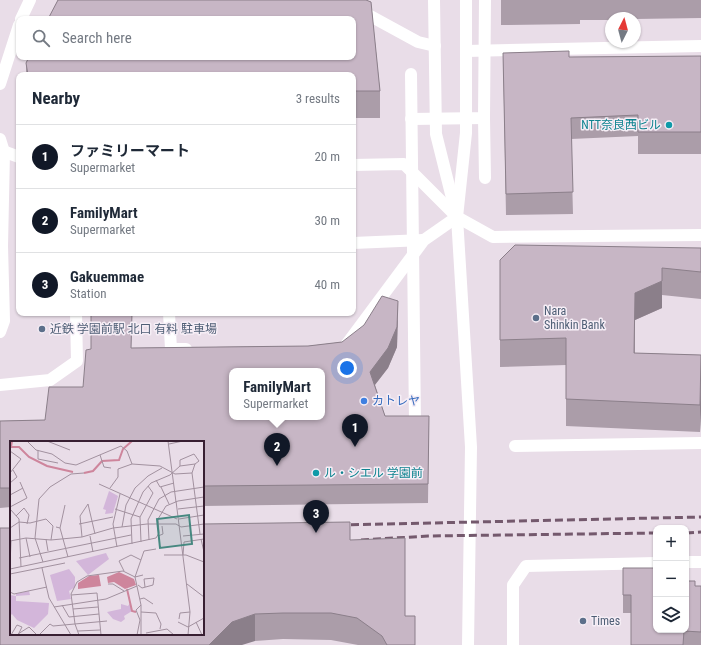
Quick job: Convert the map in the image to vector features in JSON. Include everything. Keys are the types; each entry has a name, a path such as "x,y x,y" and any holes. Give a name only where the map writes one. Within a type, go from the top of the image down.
{"street":[{"path":"22,16 30,0"},
{"path":"341,0 418,42 435,46"},
{"path":"434,0 436,134 457,217"},
{"path":"466,0 466,133 457,217 471,447 468,645"},
{"path":"485,0 485,178"},
{"path":"0,84 16,34"},
{"path":"466,51 701,46"},
{"path":"411,74 415,423"},
{"path":"411,119 484,118"},
{"path":"0,139 2,151 4,321 0,332"},
{"path":"2,151 16,156"},
{"path":"356,165 404,164 457,217 493,237 701,235"},
{"path":"335,349 343,350 424,240 457,217"},
{"path":"356,243 424,240"},
{"path":"0,385 50,380 77,361 76,316"},
{"path":"169,316 171,349 195,349"},
{"path":"515,446 701,443"},
{"path":"689,562 701,562"},
{"path":"513,645 513,585 526,566 653,563"}],"building":[{"path":"58,0 366,0 371,2 380,91 356,91 356,72 28,72 26,63 28,60 356,60 356,16 50,16"},
{"path":"569,51 569,57 701,56 701,132 638,132 638,115 571,118 573,192 506,194 503,53"},
{"path":"515,245 701,248 701,272 662,268 662,281 635,293 634,353 701,355 700,405 566,399 566,338 500,340 500,260"},
{"path":"382,296 398,301 397,327 388,348 370,372 385,416 429,416 428,484 204,486 204,441 10,441 10,488 0,488 0,421 45,420 49,387 83,387 86,350 91,349 91,316 132,316 131,348 308,346 342,342 364,325"},
{"path":"350,522 350,540 405,538 405,616 415,616 415,645 387,645 382,636 357,618 331,613 283,613 255,614 232,622 209,645 0,645 0,528 10,528 10,635 204,635 204,524"},
{"path":"623,568 653,568 653,633 684,633 683,645 631,645 631,595 623,595"},
{"path":"689,581 695,581 695,586 701,586 701,632 689,631"}],"railway":[{"path":"339,525 701,517"},
{"path":"689,533 701,532"},
{"path":"361,540 428,536 653,533"}],"place":[{"name":"NTT奈良西ビル","path":"669,125"},
{"name":"Nara Shinkin Bank","path":"536,318"},
{"name":"近鉄 学園前駅 北口 有料 駐車場","path":"42,329"},
{"name":"カトレヤ","path":"364,401"},
{"name":"ファミリーマート","path":"355,447"},
{"name":"FamilyMart","path":"277,466"},
{"name":"ル・シエル 学園前","path":"316,473"},
{"name":"Gakuemmae","path":"316,533"},
{"name":"Times","path":"583,621"}]}
